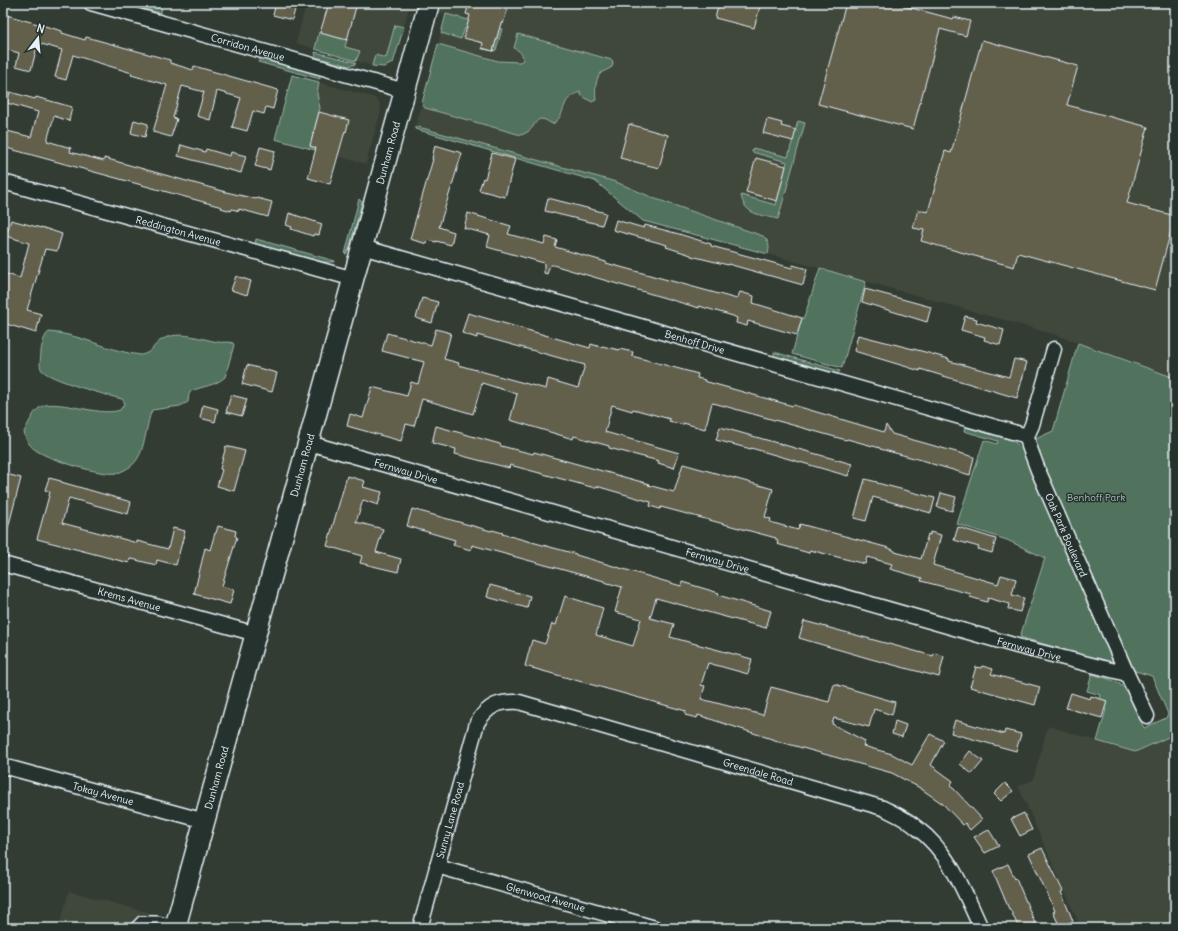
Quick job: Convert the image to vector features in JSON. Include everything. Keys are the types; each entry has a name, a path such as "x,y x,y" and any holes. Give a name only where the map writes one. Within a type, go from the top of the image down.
{"street":[{"name":"Corridon Avenue","path":"92,3 405,90"},
{"name":"Dunham Road","path":"176,926 429,3"},
{"name":"Reddington Avenue","path":"3,182 354,279"},
{"name":"Benhoff Drive","path":"362,247 1027,436"},
{"path":"1027,436 1032,425 1054,349"},
{"name":"Oak Park Boulevard","path":"1027,436 1033,459 1127,674 1147,716"},
{"name":"Fernway Drive","path":"309,443 1010,644 1127,674"},
{"name":"Krems Avenue","path":"3,564 256,634"},
{"name":"Greendale Road","path":"482,714 497,704 519,702 883,808 902,817 917,828 944,855 954,870 981,928"},
{"name":"Sunny Lane Road","path":"420,928 476,723 482,714"},
{"name":"Tokay Avenue","path":"3,766 205,821"},
{"name":"Glenwood Avenue","path":"437,866 655,928"}],"lane":[{"path":"133,928 141,920 158,920 176,926"}],"shaded area":[{"path":"306,3 1175,3 1175,378 1053,334 768,254 643,221 595,181 415,129 446,14 410,5 394,61 391,65 384,67 372,66 296,43"},
{"path":"292,75 373,97 378,101 381,111 366,164 275,139"},
{"path":"1048,726 1135,752 1175,734 1175,928 1081,928 1018,786 1033,780"},
{"path":"69,891 177,920 175,928 59,928"}],"green space":[{"path":"122,3 139,3 162,9 160,13"},
{"path":"446,14 502,29 496,50 493,51 499,31 465,28 461,39 441,33"},
{"path":"395,25 404,27 393,63 384,67 372,66 375,55 386,58"},
{"path":"319,32 347,40 345,47 360,51 356,61 315,49"},
{"path":"518,34 612,60 612,67 601,73 598,77 596,83 596,100 592,102 581,95 580,92 573,95 566,102 558,120 553,124 539,119 529,131 521,135 425,108 422,103 438,44 498,61 520,62 523,60 522,54 514,48"},
{"path":"315,52 354,62 356,64 349,66 316,57"},
{"path":"261,58 320,74 320,79 258,62"},
{"path":"292,75 319,82 317,94 320,108 310,146 338,154 337,156 275,139"},
{"path":"798,121 805,123 778,219 754,213 746,207 741,195 776,205 787,162 752,152 753,148 788,157"},
{"path":"415,126 616,182 656,199 763,236 767,240 769,249 768,254 643,221 595,181 415,129"},
{"path":"359,199 362,202 349,249 345,254"},
{"path":"256,239 335,262 323,262 255,244"},
{"path":"820,268 866,282 842,368 792,354 802,318 804,318"},
{"path":"49,332 73,336 118,350 141,355 151,350 163,339 176,335 190,336 220,342 231,342 234,345 225,377 213,384 191,391 188,402 180,406 152,410 140,455 136,461 122,471 110,473 89,470 53,459 35,449 30,445 26,438 24,432 32,416 39,408 46,405 65,405 111,412 120,410 125,403 122,399 78,387 45,373 40,367 41,351 47,333"},
{"name":"Benhoff Park","path":"1078,343 1175,378 1175,734 1135,752 1097,741 1106,710 1107,701 1100,699 1101,695 1087,691 1092,674 1119,684 1126,690 1144,728 1166,718 1168,714 1152,676 1020,637 1045,558 1007,540 957,524 984,440 997,444 998,441 964,431 965,427 1011,440 1020,446 1053,431"},
{"path":"774,352 840,371 838,374 774,356"}],"building":[{"path":"276,3 297,3 292,20 273,15"},
{"path":"329,3 357,3 347,40 320,33"},
{"path":"469,3 509,3 503,24 501,23 493,51 482,48 483,43 464,38 470,15 466,14"},
{"path":"719,3 761,3 754,28 715,18"},
{"path":"846,3 893,3 953,19 954,17 970,21 966,36 940,29 913,129 818,104"},
{"path":"3,14 62,31 62,33 85,40 86,37 170,60 170,63 193,70 194,66 278,90 273,109 266,107 264,114 253,111 247,131 232,127 241,98 217,91 210,120 197,116 204,92 182,86 173,118 177,119 171,137 153,132 167,85 131,75 132,73 73,55 66,80 55,77 62,50 38,43 31,70 16,66 19,53 4,49 6,44 3,43"},
{"path":"982,40 1078,66 1067,105 1148,127 1127,203 1175,216 1155,290 1018,253 1014,267 921,241 924,230 913,228 918,210 928,212 945,151 951,153"},
{"path":"10,92 35,99 36,97 72,107 69,121 54,116 47,141 71,148 70,152 104,161 104,158 226,192 272,202 268,217 239,209 239,211 232,209 231,211 221,208 222,207 3,147 3,130 31,137 38,112 7,103"},
{"path":"319,112 349,120 330,184 308,178 316,148 310,146"},
{"path":"767,119 782,123 781,126 796,130 793,141 763,133"},
{"path":"134,120 148,124 145,137 131,133"},
{"path":"629,124 668,135 659,168 620,158"},
{"path":"181,145 205,152 206,149 230,156 231,152 246,156 241,173 178,156"},
{"path":"435,145 462,153 439,227 454,232 451,245 428,240 427,244 410,239 433,159"},
{"path":"260,147 275,151 270,170 255,166"},
{"path":"492,153 515,159 505,197 479,190 483,178 485,179"},
{"path":"756,158 786,166 777,201 746,192"},
{"path":"548,198 606,213 602,225 545,211"},
{"path":"289,213 322,224 319,235 314,234 313,236 291,229 292,227 286,225"},
{"path":"468,213 511,226 508,234 544,244 546,237 557,240 555,247 606,263 737,299 740,292 754,296 753,303 802,318 797,335 748,321 747,326 736,323 737,318 733,316 699,306 699,308 553,265 550,265 547,274 544,273 544,263 487,247 490,235 464,228"},
{"path":"11,220 62,234 57,251 45,249 27,310 41,314 36,333 3,323 3,273 20,278 29,243 6,236"},
{"path":"616,220 644,228 645,225 679,234 711,244 711,246 792,268 793,265 807,269 803,285 728,264 691,256 666,247 667,245 613,230"},
{"path":"236,276 251,281 247,295 231,290"},
{"path":"865,289 931,307 927,322 862,302"},
{"path":"422,298 438,302 432,323 416,318"},
{"path":"468,313 590,348 591,344 633,352 632,356 698,374 697,378 705,380 704,381 884,432 886,425 892,434 974,457 970,475 880,448 712,403 705,429 683,423 683,425 669,421 670,419 612,405 605,432 679,453 674,468 658,463 659,461 609,448 609,446 574,436 573,439 510,420 517,394 482,383 473,414 422,399 414,426 406,424 401,441 347,426 350,414 363,418 372,387 407,396 411,382 418,384 424,362 382,351 387,333 431,345 436,329 451,333 444,359 459,363 458,365 546,389 548,379 578,388 585,365 477,335 477,338 462,333"},
{"path":"965,316 977,319 976,322 1004,330 1000,345 984,340 985,337 961,330"},
{"path":"858,335 925,352 949,359 949,361 1009,377 1014,359 1027,362 1017,398 854,351"},
{"path":"247,365 277,373 272,392 242,384"},
{"path":"231,395 247,399 242,416 226,412"},
{"path":"203,405 218,409 215,422 200,418"},
{"path":"436,426 500,444 501,446 533,454 534,452 674,492 683,464 773,489 765,517 771,519 770,522 798,530 800,524 889,548 895,552 921,559 928,534 930,535 930,532 941,535 933,565 998,584 1001,575 1016,579 1012,595 1024,598 1020,612 1008,609 1009,604 988,598 987,602 970,597 971,594 921,581 922,578 890,569 892,564 867,557 865,564 810,550 809,553 777,544 778,541 776,538 661,507 660,509 650,506 651,502 596,486 595,488 510,465 509,468 455,454 456,449 432,443"},
{"path":"720,427 852,464 848,476 751,448 716,440"},
{"path":"226,446 245,451 234,491 217,486 222,470 220,469"},
{"path":"3,473 21,478 7,532 3,532"},
{"path":"347,476 365,481 363,487 382,492 378,505 363,500 356,522 383,529 376,552 401,559 398,572 360,563 362,556 327,546"},
{"path":"49,478 131,502 128,514 69,498 62,523 137,543 137,541 168,549 173,528 185,531 176,565 157,560 156,565 132,559 130,559 129,563 37,539 50,492 45,490"},
{"path":"865,479 935,498 931,513 873,497 866,521 854,518"},
{"path":"941,493 956,497 952,511 937,507"},
{"path":"412,509 503,533 502,534 576,554 681,586 682,582 719,593 718,595 771,611 766,628 656,598 650,618 674,624 670,637 752,659 748,674 708,663 701,685 705,686 701,699 763,715 771,687 829,702 834,684 895,702 892,715 874,709 869,727 834,718 832,724 865,741 863,746 892,754 912,765 930,734 944,741 931,765 953,781 950,786 982,819 970,830 965,823 963,825 943,804 920,788 892,773 781,742 698,715 697,718 685,715 686,711 525,666 532,640 545,644 552,624 556,625 565,596 603,608 596,635 633,646 641,619 615,612 622,587 472,545 471,550 453,545 455,540 407,526"},
{"path":"218,526 236,531 235,536 237,537 222,586 234,590 230,604 194,594 205,548 210,550"},
{"path":"958,527 996,539 992,553 978,549 979,547 954,540"},
{"path":"490,585 530,596 527,608 487,597"},
{"path":"804,621 933,656 934,653 944,656 939,677 799,638"},
{"path":"982,666 993,669 991,674 1040,687 1035,705 970,687 976,667 981,668"},
{"path":"1071,693 1090,699 1091,696 1107,701 1102,718 1066,708"},
{"path":"955,720 1004,734 1005,730 1021,734 1016,751 951,733"},
{"path":"895,721 906,725 902,737 892,734"},
{"path":"970,751 983,761 972,774 960,764"},
{"path":"1005,783 1013,791 1001,801 994,794"},
{"path":"1024,813 1032,830 1020,836 1011,819"},
{"path":"989,830 999,846 985,853 974,837"},
{"path":"1042,848 1063,891 1061,892 1073,921 1060,927 1053,912 1055,911 1029,854"},
{"path":"1008,864 1015,879 1016,878 1037,928 1019,928 1009,909 993,871"}]}
